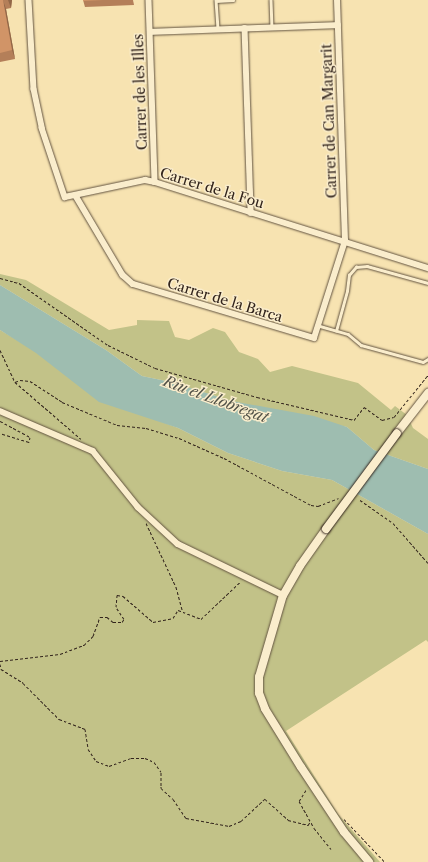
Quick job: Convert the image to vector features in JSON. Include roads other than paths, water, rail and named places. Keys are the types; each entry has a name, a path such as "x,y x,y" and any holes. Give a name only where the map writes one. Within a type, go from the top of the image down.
{"main road":[{"path":"369,862 336,819 265,709 259,693 259,677 283,595 300,566 428,393"}],"street":[{"path":"29,0 32,68 42,128 64,197 76,196"},
{"name":"Carrer de les Illes","path":"149,0 155,182"},
{"name":"Carrer de Can Margarit","path":"337,0 346,241"},
{"path":"150,32 338,25"},
{"path":"245,28 251,213"},
{"name":"Carrer de la Fou","path":"76,196 145,180 155,182 428,268"},
{"name":"Carrer de la Barca","path":"76,196 123,275 133,284 310,339 316,336 320,326 346,241"},
{"path":"0,411 93,451 140,510 178,544 245,578 283,595"}],"lane":[{"path":"218,29 216,0 233,0"},
{"path":"271,0 272,27"},
{"path":"336,331 348,291 349,275 356,267 367,266 428,283"},
{"path":"320,326 348,334 361,345 423,362 428,359"}],"water":[{"name":"Riu el Llobregat","path":"0,285 106,350 142,376 171,382 232,401 314,416 347,427 374,450 428,469 428,534 332,480 282,471 228,453 178,428 99,402 36,353 0,330"}]}
